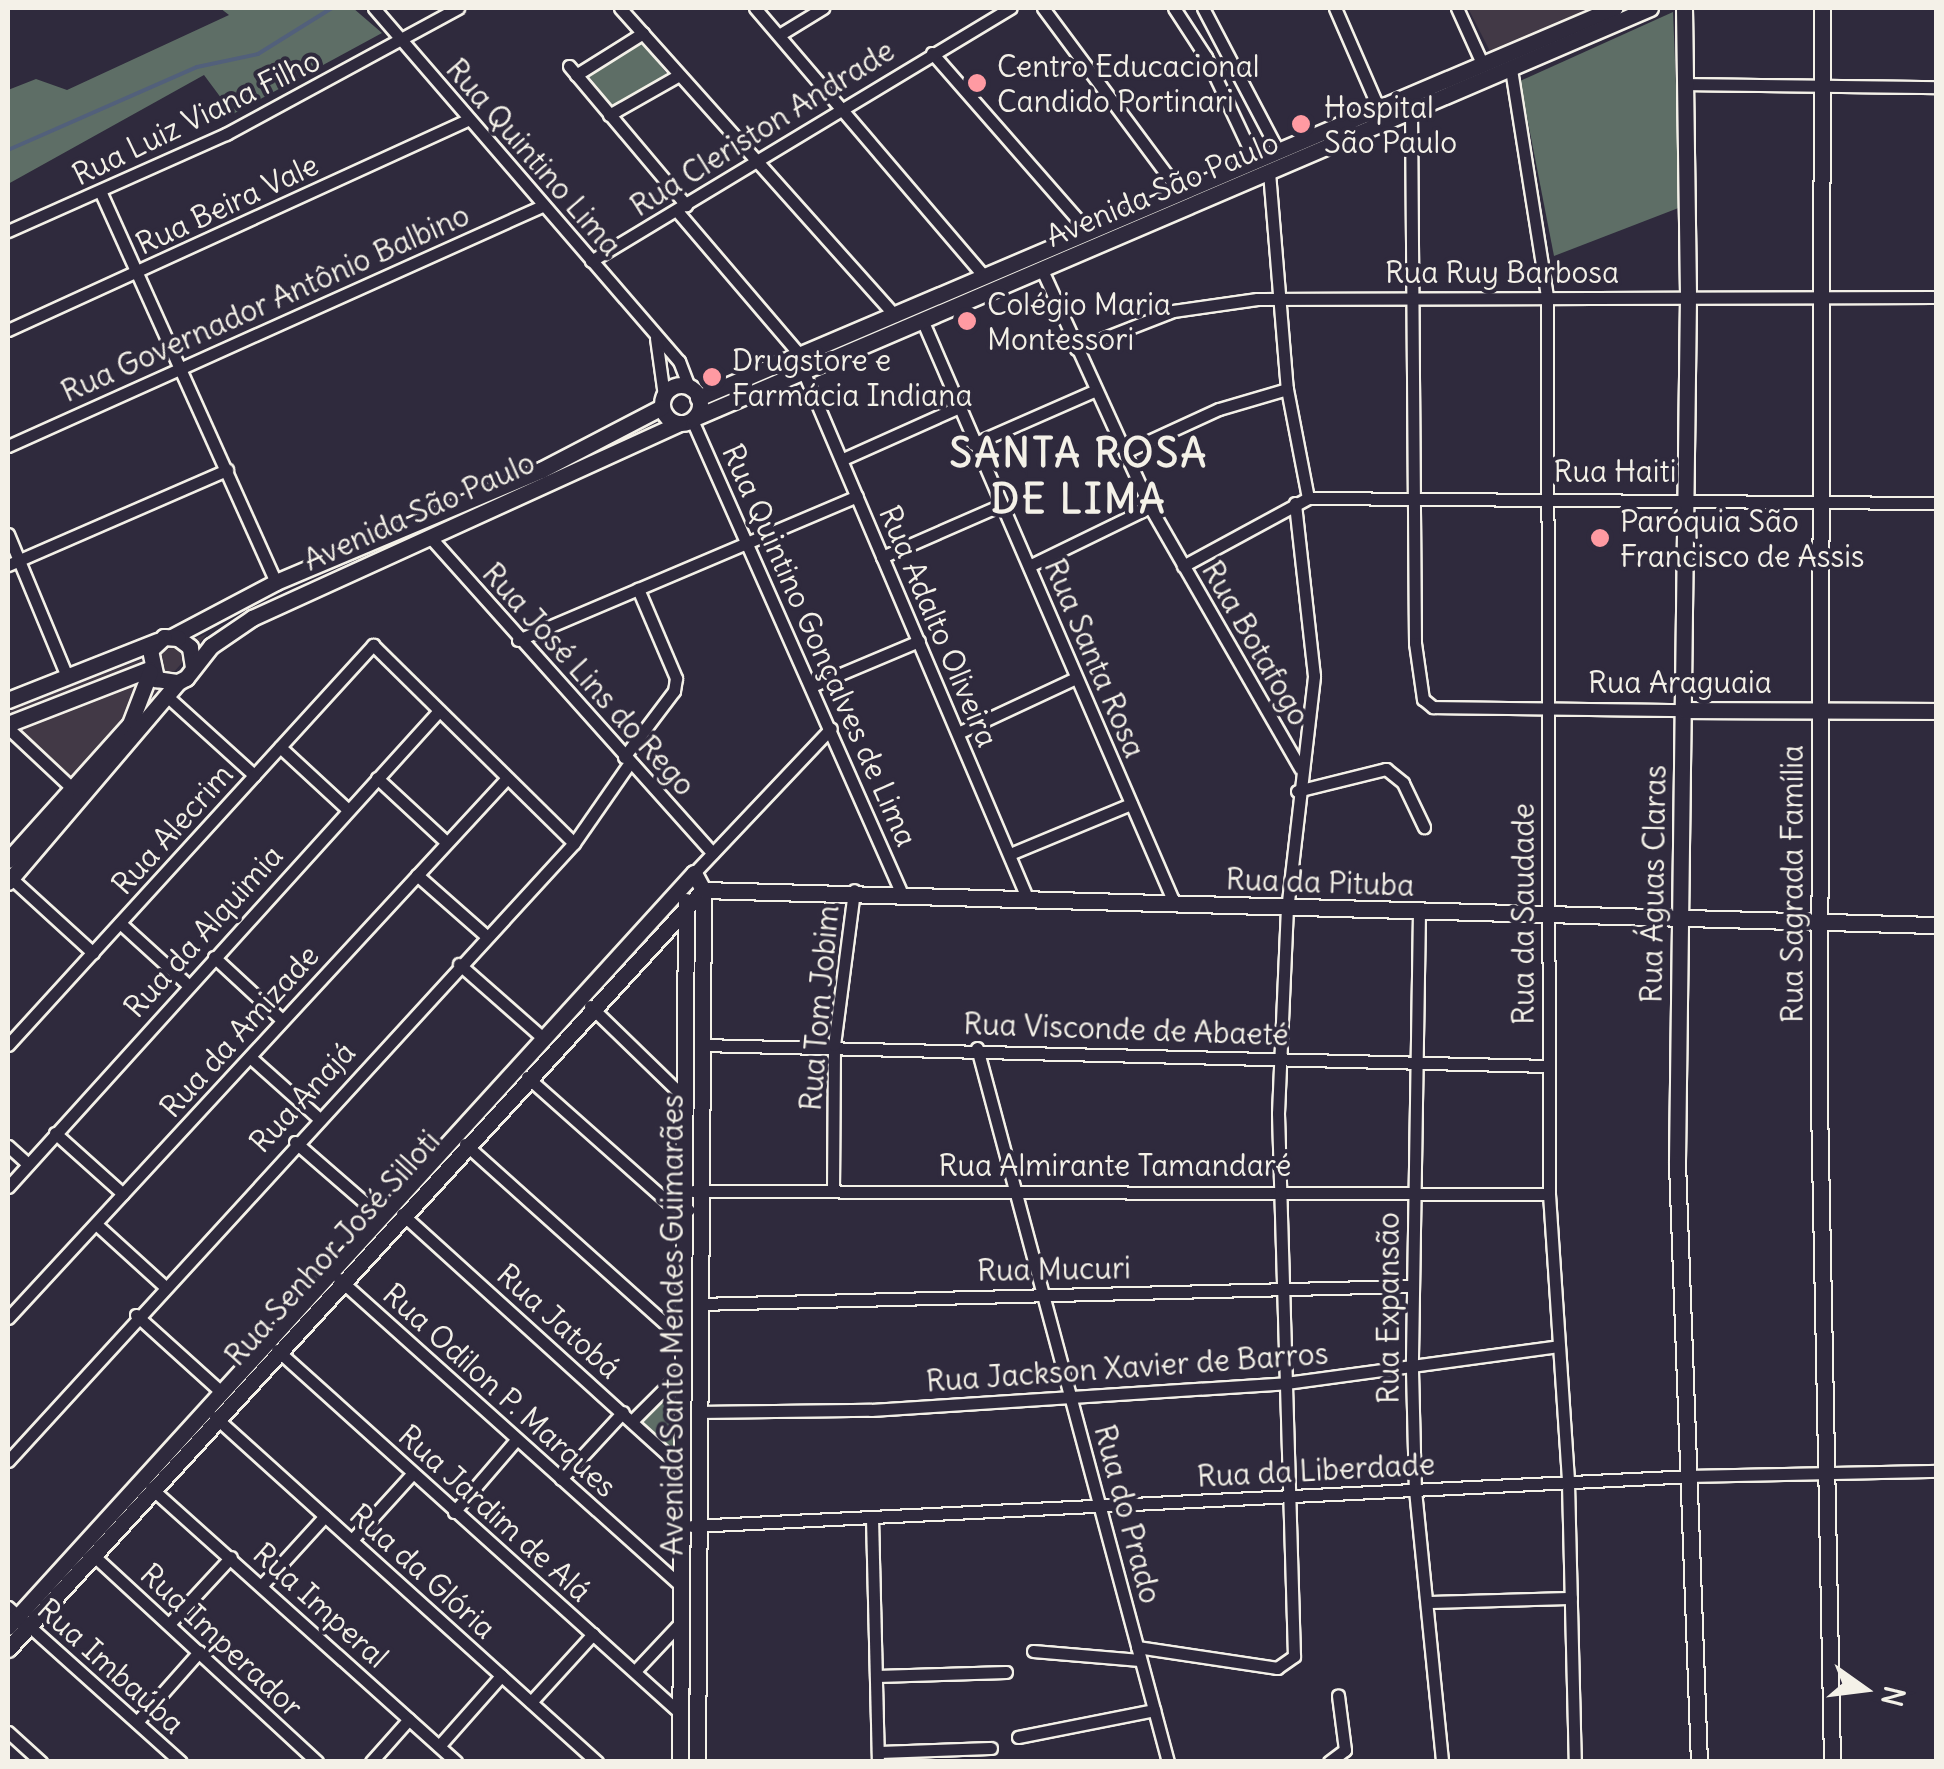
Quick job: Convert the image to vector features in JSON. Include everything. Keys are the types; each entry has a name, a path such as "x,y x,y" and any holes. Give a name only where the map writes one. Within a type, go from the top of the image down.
{"street":[{"name":"Rua Quintino Lima","path":"374,8 679,361 694,392"},
{"name":"Rua Luiz Viana Filho","path":"8,231 101,194 404,42 458,8"},
{"path":"620,8 895,316"},
{"path":"755,8 985,277"},
{"path":"779,35 823,8"},
{"name":"Rua Cleriston Andrade","path":"592,261 1011,8"},
{"path":"1043,8 1178,191"},
{"path":"1174,8 1206,56 1254,159"},
{"path":"1203,8 1228,48 1277,150"},
{"path":"1335,8 1378,106"},
{"path":"1456,8 1482,63"},
{"name":"Avenida São Paulo","path":"8,700 66,674 165,639 276,582 541,470 663,402 675,386 694,392 800,355 1614,8"},
{"name":"Avenida São Paulo","path":"10,868 170,698 178,682 252,618 688,420 1650,8"},
{"name":"Rua Águas Claras","path":"1684,8 1688,297 1677,1164 1700,1762"},
{"name":"Rua Sagrada Família","path":"1822,8 1826,296 1818,922 1824,1472 1832,1762"},
{"path":"643,34 572,70 800,355"},
{"path":"1206,56 1228,48"},
{"path":"932,53 1086,230"},
{"name":"Rua da Saudade","path":"1511,69 1547,297 1549,1194 1568,1483 1575,1762"},
{"path":"609,115 679,76"},
{"path":"1685,84 1936,86"},
{"path":"1411,110 1418,497"},
{"name":"Rua Beira Vale","path":"8,330 467,120"},
{"path":"1032,1651 1138,1653 1276,1668 1294,1656 1282,1290 1280,1061 1287,910 1300,768 1314,676 1301,501 1287,389 1284,298 1269,172"},
{"path":"101,194 276,582"},
{"name":"Rua Governador Antônio Balbino","path":"8,446 542,206"},
{"name":"Rua Botafogo","path":"1042,270 1150,507 1300,768"},
{"name":"Rua Ruy Barbosa","path":"1076,348 1174,311 1284,298 1936,297"},
{"name":"Rua Santa Rosa","path":"922,322 1175,904"},
{"path":"656,338 663,402 688,420 694,392"},
{"name":"Rua Adalto Oliveira","path":"804,372 1028,900"},
{"path":"1125,452 1232,404 1287,389"},
{"path":"973,444 1094,391"},
{"path":"843,459 959,407"},
{"name":"Rua Quintino Gonçalves de Lima","path":"688,420 750,542 901,892"},
{"path":"13,563 227,470"},
{"path":"518,640 857,496"},
{"name":"Rua Haiti","path":"1301,501 1686,496 1936,502"},
{"name":"Rua Araguaia","path":"1418,497 1415,643 1424,702 1548,708 1936,710"},
{"path":"1183,566 1301,501"},
{"path":"882,557 999,506"},
{"path":"1029,566 1150,507"},
{"path":"8,534 13,563 66,674"},
{"name":"Rua José Lins do Rego","path":"430,538 712,853"},
{"name":"Rua Anajá","path":"8,1461 163,1285 574,843 674,690 676,678 638,588"},
{"path":"93,953 10,868 72,788 130,724 165,639 190,647 193,667"},
{"path":"812,686 919,642"},
{"name":"Rua Alecrim","path":"8,1045 373,645 438,712"},
{"path":"150,671 162,682 178,682"},
{"path":"72,788 8,726 150,671"},
{"path":"958,733 1076,678"},
{"path":"170,698 254,775"},
{"path":"438,712 574,843"},
{"name":"Rua da Alquimia","path":"8,1186 438,712"},
{"path":"703,890 689,878 831,728"},
{"path":"280,747 347,809"},
{"path":"1298,791 1386,770 1404,783 1424,828"},
{"path":"377,778 446,842"},
{"name":"Rua da Amizade","path":"8,1318 507,778"},
{"path":"1010,854 1131,804"},
{"path":"417,875 485,935"},
{"name":"Avenida Santo Mendes Guimarães","path":"680,1762 682,1587 697,1412 698,1304 690,1210 682,1192 689,878"},
{"name":"Rua Senhor José Silloti","path":"15,1619 93,1555 277,1350 380,1216 689,878"},
{"name":"Rua da Pituba","path":"703,890 854,890 1287,910 1936,924"},
{"name":"Avenida Santo Mendes Guimarães","path":"696,1762 690,1526 681,1466 680,1373 690,1210 699,1191 703,890"},
{"name":"Rua Senhor José Silloti","path":"8,1650 15,1619 220,1390 402,1214 686,901 703,890"},
{"name":"Rua Tom Jobim","path":"833,1190 834,1045 854,890"},
{"name":"Rua Expansão","path":"1419,912 1411,1286 1415,1490 1442,1762"},
{"path":"120,923 188,984"},
{"path":"214,957 282,1020"},
{"path":"459,964 544,1039"},
{"path":"590,1006 682,1095"},
{"name":"Rua Visconde de Abaeté","path":"701,1044 978,1048 1280,1061 1548,1066"},
{"name":"Rua do Prado","path":"978,1048 1168,1762"},
{"path":"250,1056 318,1117"},
{"path":"527,1077 690,1210"},
{"path":"55,1133 123,1194"},
{"path":"295,1142 380,1216"},
{"path":"465,1144 681,1338"},
{"path":"8,1146 28,1164"},
{"name":"Rua Almirante Tamandaré","path":"682,1192 1280,1188 1549,1194"},
{"name":"Rua Jatobá","path":"402,1214 681,1466"},
{"path":"96,1224 163,1285"},
{"name":"Rua Odilon P. Marques","path":"335,1275 682,1587"},
{"name":"Rua Mucuri","path":"698,1304 1042,1292 1411,1286"},
{"path":"136,1316 220,1390"},
{"name":"Rua Jackson Xavier de Barros","path":"697,1412 1070,1399 1286,1383 1412,1370 1558,1346"},
{"name":"Rua Jardim de Alá","path":"277,1350 680,1713"},
{"path":"561,1479 627,1416 680,1373"},
{"name":"Rua da Glória","path":"215,1418 598,1762"},
{"path":"454,1512 516,1441"},
{"name":"Rua da Liberdade","path":"690,1526 1692,1476 1936,1471"},
{"path":"352,1540 412,1474"},
{"name":"Rua Imperal","path":"151,1488 456,1762"},
{"path":"262,1585 325,1516"},
{"path":"872,1518 878,1756 991,1748"},
{"name":"Rua Imperador","path":"93,1555 317,1762"},
{"path":"168,1624 230,1557"},
{"path":"1427,1602 1572,1598"},
{"name":"Rua Imbaúba","path":"15,1619 137,1722 174,1759"},
{"path":"634,1671 681,1622"},
{"path":"531,1702 593,1634"},
{"path":"137,1722 199,1652"},
{"path":"877,1676 1006,1672"},
{"path":"440,1746 501,1676"},
{"path":"1330,1762 1344,1750 1338,1695"},
{"path":"1018,1736 1154,1710"},
{"path":"371,1762 409,1719"},
{"path":"8,1732 41,1762"}],"shaded area":[{"path":"1468,8 1632,8 1498,67"},
{"path":"207,634 74,787 8,722 8,711"}],"green space":[{"path":"220,8 353,8 382,33 233,114 204,75 8,184 8,90 36,79 67,90 229,15"},
{"path":"1673,12 1681,207 1554,256 1520,81"},
{"path":"642,42 667,74 613,106 587,74"},
{"path":"674,1388 676,1442 675,1454 641,1421"}],"waterway":[{"path":"8,150 197,67 258,54 332,8"}],"place":[{"name":"Centro Educacional Candido Portinari","path":"977,83"},
{"name":"Hospital São Paulo","path":"1301,124"},
{"name":"Colégio Maria Montessori","path":"967,321"},
{"name":"Drugstore e Farmácia Indiana","path":"712,377"},
{"name":"Paróquia São Francisco de Assis","path":"1600,538"}],"district":[{"name":"SANTA ROSA DE LIMA","path":"1079,476"}]}
